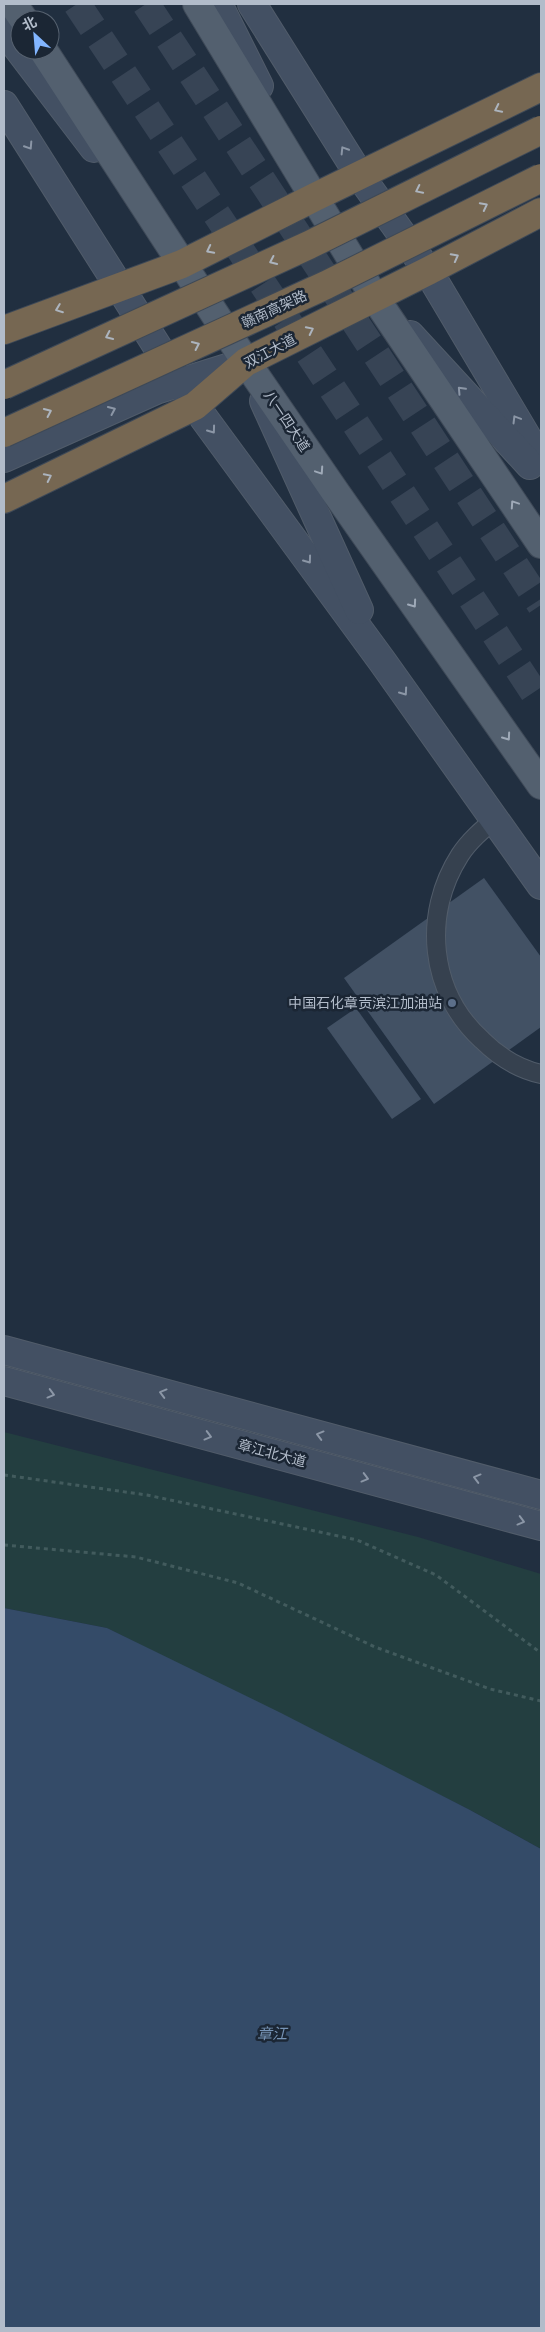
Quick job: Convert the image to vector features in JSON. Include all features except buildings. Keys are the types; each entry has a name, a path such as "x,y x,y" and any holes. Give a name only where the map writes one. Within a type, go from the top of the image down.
{"highway":[{"path":"4,330 118,286 182,264 541,87"},
{"path":"4,385 308,244 541,130"},
{"name":"赣南高架路","path":"4,433 326,285 541,178"},
{"name":"双江大道","path":"4,499 195,406 246,362 541,212"}],"main road":[{"path":"197,4 375,298 541,544"},
{"name":"八一四大道","path":"49,60 246,362 341,502 541,785"}],"street":[{"path":"218,4 315,197"},
{"path":"252,4 360,176 428,271 541,461"},
{"path":"4,30 182,264"},
{"path":"4,104 195,406 382,661 541,886"},
{"path":"375,298 541,477"},
{"path":"4,458 156,390 246,362 382,661"},
{"path":"4,1350 541,1495"},
{"name":"章江北大道","path":"4,1381 541,1526"}],"lane":[{"path":"495,820 476,835 461,854 440,897 436,921 439,969 447,992 458,1014 474,1034 493,1050 515,1064 541,1074"}],"path":[{"path":"4,1475 148,1495 357,1540 436,1575 541,1653"},
{"path":"4,1545 136,1557 238,1583 375,1647 490,1689 541,1701"}],"green space":[{"path":"4,1432 418,1537 541,1574 541,1849 470,1810 107,1628 4,1608"}],"water":[{"name":"章江","path":"4,1608 107,1628 281,1713 470,1810 541,1849 541,2328 4,2328"}],"tunnel":[{"path":"77,4 541,703"},
{"path":"146,4 541,605"}],"place":[{"name":"中国石化章贡滨江加油站","path":"452,1003"}]}
